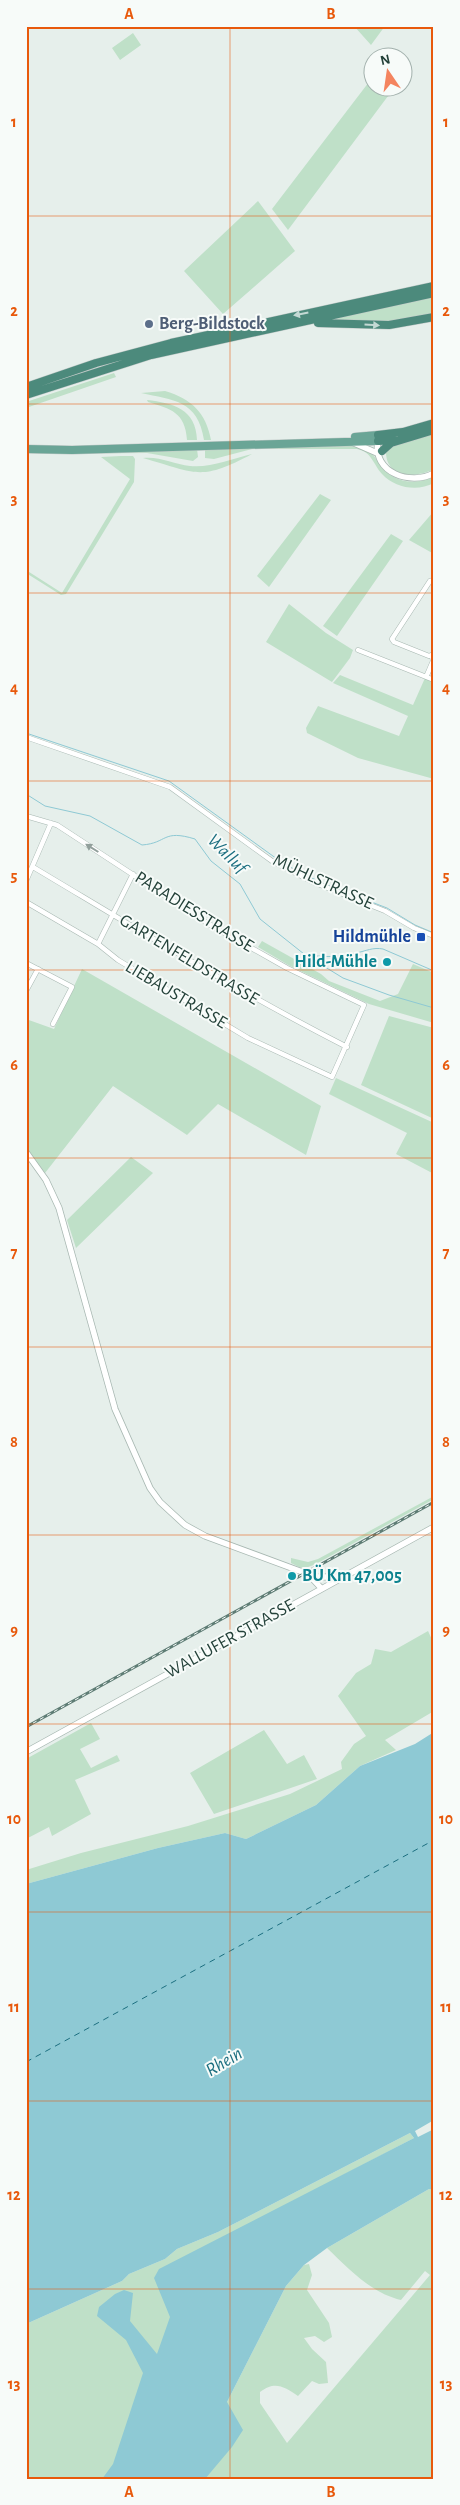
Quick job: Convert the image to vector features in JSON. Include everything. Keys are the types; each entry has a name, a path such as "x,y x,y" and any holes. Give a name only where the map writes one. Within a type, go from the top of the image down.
{"highway":[{"path":"26,387 96,363 171,342 434,286"},
{"path":"26,395 151,355 434,293"},
{"path":"289,324 298,326 328,322 389,325 434,317"},
{"path":"379,439 434,423"},
{"path":"379,452 391,444 434,430"},
{"path":"379,439 418,435"}],"main road":[{"path":"26,449 72,450 379,439"},
{"path":"314,442 350,442 379,439"}],"street":[{"path":"379,439 379,452 383,463 391,472 404,478 419,479 434,473"},
{"path":"350,442 379,452"},
{"path":"427,675 433,655 394,642 392,639 430,581 434,580"},
{"path":"358,650 434,680"},
{"name":"MÜHLSTRASSE","path":"26,737 170,787 272,861 313,882 384,911 414,928 434,936"},
{"name":"PARADIESSTRASSE","path":"26,816 51,822 207,923 279,964 364,1005 347,1047"},
{"path":"26,881 51,822"},
{"name":"GARTENFELDSTRASSE","path":"33,867 260,1002 347,1047"},
{"path":"98,944 133,874"},
{"name":"LIEBAUSTRASSE","path":"26,902 98,944 118,960 248,1038 332,1077 347,1047"},
{"path":"26,963 72,987 53,1024"},
{"path":"26,991 38,970"},
{"path":"26,1152 46,1180 60,1208 119,1418 150,1488 160,1502 177,1520 197,1532 312,1577 341,1577"},
{"name":"WALLUFER STRASSE","path":"26,1752 307,1595 434,1527"},
{"path":"312,1577 321,1588"},
{"path":"307,1595 312,1577"}],"green space":[{"path":"354,26 385,26 371,45"},
{"path":"133,33 141,45 120,60 112,48"},
{"path":"362,91 362,98 387,98 288,230 272,209"},
{"path":"258,201 295,251 223,314 184,271"},
{"path":"434,296 434,314 405,321 367,322 329,319"},
{"path":"114,373 116,377 26,408 26,402"},
{"path":"165,391 183,398 196,408 206,422 211,440 204,440 201,427 190,409 173,400 141,393"},
{"path":"147,400 166,403 181,409 192,421 196,430 197,440 187,440 183,423 175,413"},
{"path":"434,434 434,469 412,475 397,472 392,468 386,453 391,446"},
{"path":"342,445 363,448 371,452 386,472 392,476 413,482 434,476 434,483 414,488 393,483 382,474 366,453 357,449 252,449 214,459 205,458 205,449"},
{"path":"197,449 198,457 193,461 147,453 26,454"},
{"path":"252,454 235,463 209,472 187,471 143,458 155,458 184,465 198,466"},
{"path":"133,456 135,459 134,482 66,594 61,595 26,573 26,570 62,593 130,479 101,457"},
{"path":"320,494 331,500 269,587 257,576"},
{"path":"434,511 434,554 409,540"},
{"path":"391,534 403,541 337,636 323,626"},
{"path":"289,604 326,633 353,650 350,658 332,682 266,642"},
{"path":"340,675 413,705 425,678 434,681 434,779 358,758 307,733 306,728 318,706 399,736 408,716 333,683"},
{"path":"262,941 321,974 329,981 380,1001 398,994 413,964 434,973 434,1023 369,1004 290,966 258,947"},
{"path":"82,969 321,1106 306,1155 218,1104 187,1135 113,1086 45,1173 26,1148 26,1019 54,1029"},
{"path":"389,1016 434,1028 434,1119 361,1085"},
{"path":"336,1078 434,1123 434,1174 396,1154 407,1133 329,1094"},
{"path":"131,1157 153,1173 76,1248 67,1220"},
{"path":"434,1496 434,1499 316,1564 303,1569 291,1563 291,1558 308,1562 318,1559"},
{"path":"428,1631 434,1644 434,1711 385,1740 396,1750 360,1766 316,1805 246,1839 225,1833 158,1848 26,1884 26,1870 81,1853 188,1826 290,1794 342,1769 341,1762 354,1744 366,1736 338,1696 356,1673 371,1664 375,1649 391,1652"},
{"path":"91,1723 100,1739 80,1749 91,1768 117,1755 120,1761 75,1780 91,1814 52,1836 49,1827 26,1839 26,1759"},
{"path":"264,1730 287,1764 304,1755 317,1779 214,1814 190,1773"},
{"path":"410,2133 414,2138 217,2241 227,2402 286,2286 304,2265 309,2264 312,2275 307,2290 329,2323 332,2337 324,2342 315,2336 304,2338 312,2349 326,2362 328,2383 319,2384 312,2381 298,2396 279,2386 270,2387 260,2392 260,2403 287,2443 430,2275 425,2271 401,2300 390,2297 370,2286 327,2248 429,2189 434,2190 434,2262 432,2264 434,2266 434,2479 26,2479 26,2324 122,2281 129,2274 165,2259 177,2249 218,2232"}],"water":[{"name":"Rhein","path":"434,1732 434,2120 415,2131 418,2137 434,2129 434,2190 429,2189 327,2248 304,2265 286,2286 227,2402 243,2430 232,2447 205,2479 102,2479 113,2464 143,2373 126,2340 97,2316 99,2307 115,2294 124,2290 133,2293 130,2321 157,2354 170,2317 154,2278 159,2269 414,2138 410,2133 218,2232 177,2249 165,2259 129,2274 122,2281 26,2324 26,1884 158,1848 225,1833 246,1839 316,1805 360,1766 415,1744"}],"waterway":[{"path":"26,733 169,781 284,864 322,883 387,908 415,925 434,933"},
{"name":"Walluf","path":"26,794 45,806 90,816 142,845 176,835 195,839 211,861 240,884 260,919 304,954 343,978 389,995 434,1008"},
{"name":"Walluf","path":"305,954 337,956 373,949 383,949 434,971"}],"ferry route":[{"path":"26,2062 434,1840"}],"railway":[{"path":"26,1727 434,1502"}],"place":[{"name":"Berg-Bildstock","path":"149,324"},
{"name":"Hildmühle","path":"421,937"},
{"name":"Hild-Mühle","path":"387,962"},
{"name":"BÜ Km 47,005","path":"292,1576"}]}
